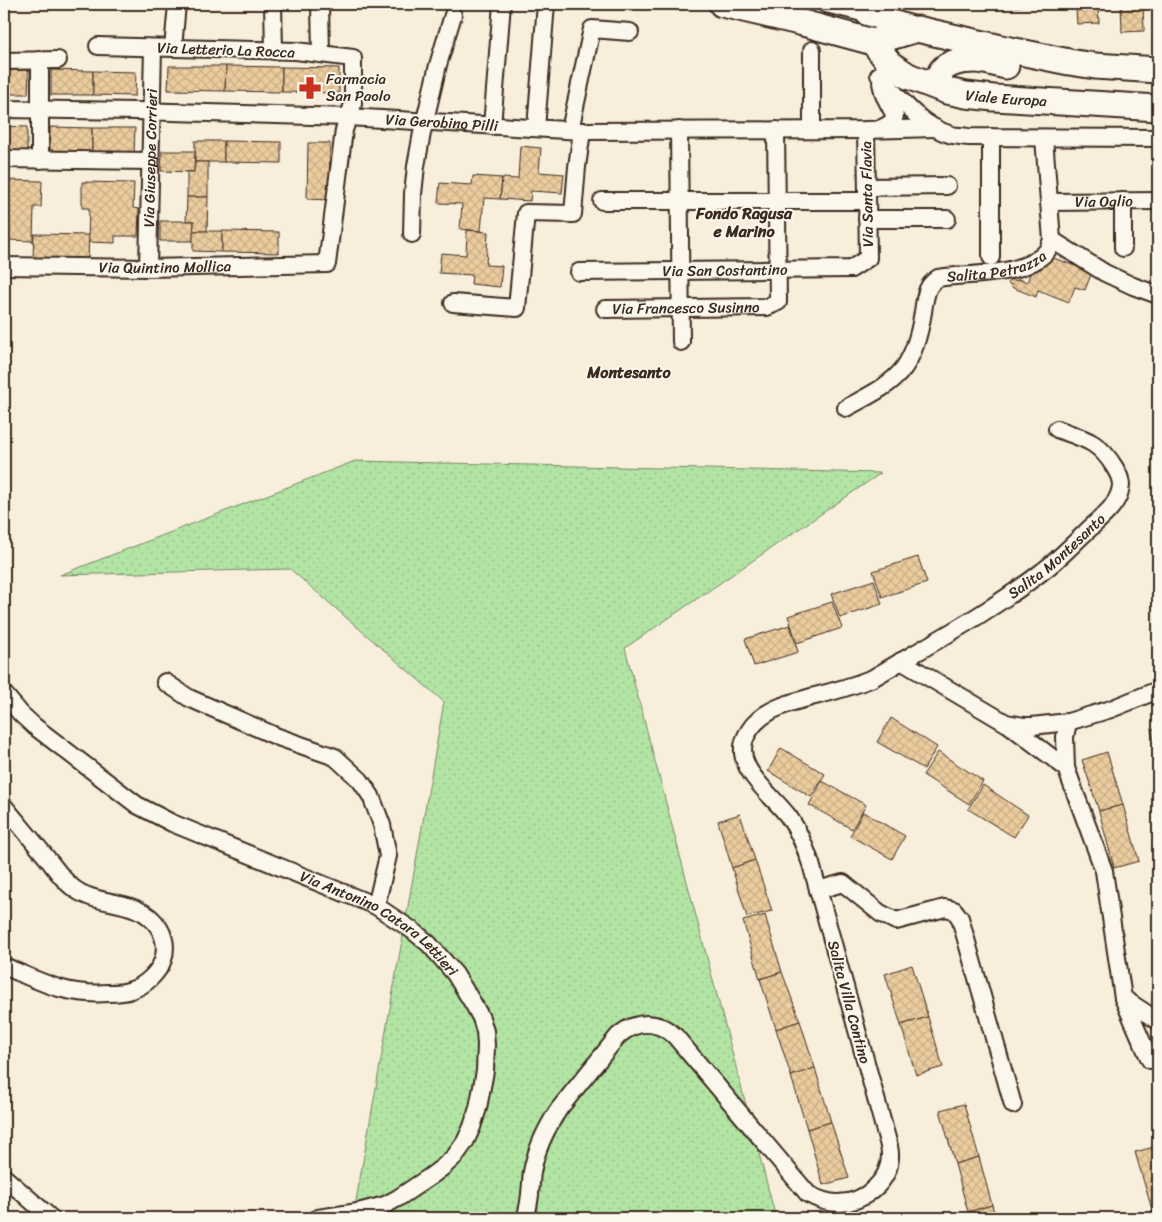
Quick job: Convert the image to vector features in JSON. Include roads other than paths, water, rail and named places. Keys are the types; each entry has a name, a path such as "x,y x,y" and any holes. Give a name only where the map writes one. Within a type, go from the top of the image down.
{"main road":[{"path":"722,4 873,42 917,29"},
{"path":"866,9 873,42"},
{"path":"866,9 917,29 1010,50 1095,66 1158,70"},
{"name":"Viale Europa","path":"873,42 890,64 908,76 947,91 994,98 1158,108"},
{"path":"947,91 940,85 940,74 946,68 958,62 977,60 1007,66 1069,62"}],"street":[{"path":"173,48 176,4"},
{"path":"273,4 274,50"},
{"path":"320,4 321,54"},
{"path":"492,126 502,4"},
{"path":"536,128 546,4"},
{"path":"826,4 866,9"},
{"path":"412,234 416,166 424,122 453,15"},
{"path":"453,303 517,308 526,213 573,214 576,130 592,29 630,32"},
{"path":"872,130 888,125 895,116 884,95 873,42"},
{"name":"Via Letterio La Rocca","path":"98,46 296,51 353,58 353,104 348,117"},
{"name":"Via Giuseppe Corrieri","path":"148,268 153,48"},
{"path":"812,50 812,130"},
{"path":"40,60 40,160"},
{"path":"4,61 58,60"},
{"path":"879,75 909,109 935,128 951,134 968,137 1158,138"},
{"name":"Via Gerobino Pilli","path":"4,109 348,117 576,130 872,130 935,128"},
{"name":"Via Quintino Mollica","path":"4,266 148,268 327,264 344,130 348,117"},
{"path":"679,130 681,342"},
{"path":"776,130 778,270"},
{"name":"Via Santa Flavia","path":"868,258 867,194 872,130"},
{"path":"991,137 991,257"},
{"name":"Salita Petrazza","path":"846,408 881,388 902,371 915,345 927,290 931,283 938,278 1021,268 1047,250 1052,240 1044,138"},
{"path":"4,159 150,161"},
{"path":"602,201 777,201 947,186"},
{"path":"1123,200 1123,248"},
{"name":"Via Oglio","path":"1049,202 1158,201"},
{"path":"867,219 947,219"},
{"path":"1052,240 1105,274 1158,295"},
{"name":"Via San Costantino","path":"579,272 851,269 868,258"},
{"name":"Via Francesco Susinno","path":"605,309 773,305 778,270"},
{"name":"Salita Montesanto","path":"901,661 985,611 1044,571 1107,513 1114,503 1119,494 1121,484 1116,470 1101,448 1087,439 1057,430"},
{"path":"901,661 1006,723 1066,768"},
{"name":"Salita Villa Contino","path":"525,1218 530,1204 534,1165 552,1119 618,1036 629,1028 641,1024 654,1024 675,1036 808,1194 825,1202 845,1203 861,1198 881,1182 889,1164 888,1142 806,850 787,815 761,787 747,766 742,745 746,735 761,717 784,705 854,686 873,678 901,661"},
{"path":"165,682 190,698 278,738 334,757 360,780 372,796 382,825 388,856 376,906"},
{"path":"1006,723 1032,726 1068,722 1111,709 1158,690"},
{"name":"Via Antonino Catara Lettieri","path":"4,694 34,726 137,805 172,823 376,906 429,944 454,974 474,1005 485,1031 485,1071 478,1108 465,1142 454,1156 431,1176 398,1198 358,1212 318,1218"},
{"path":"1068,722 1065,738 1066,768 1104,871 1123,998 1150,1060"},
{"path":"4,806 71,886 86,896 126,906 146,914 161,929 165,947 164,958 152,976 132,990 121,992 100,994 73,992 54,988 4,966"},
{"path":"818,890 843,883 880,913 896,921 945,908 954,910 960,918 1013,1105"},
{"path":"1123,998 1158,1021"},
{"path":"4,1177 51,1218"}],"place":[{"name":"Farmacia San Paolo","path":"310,88"}],"district":[{"name":"Fondo Ragusa e Marino","path":"744,222"},
{"name":"Montesanto","path":"629,372"}]}
